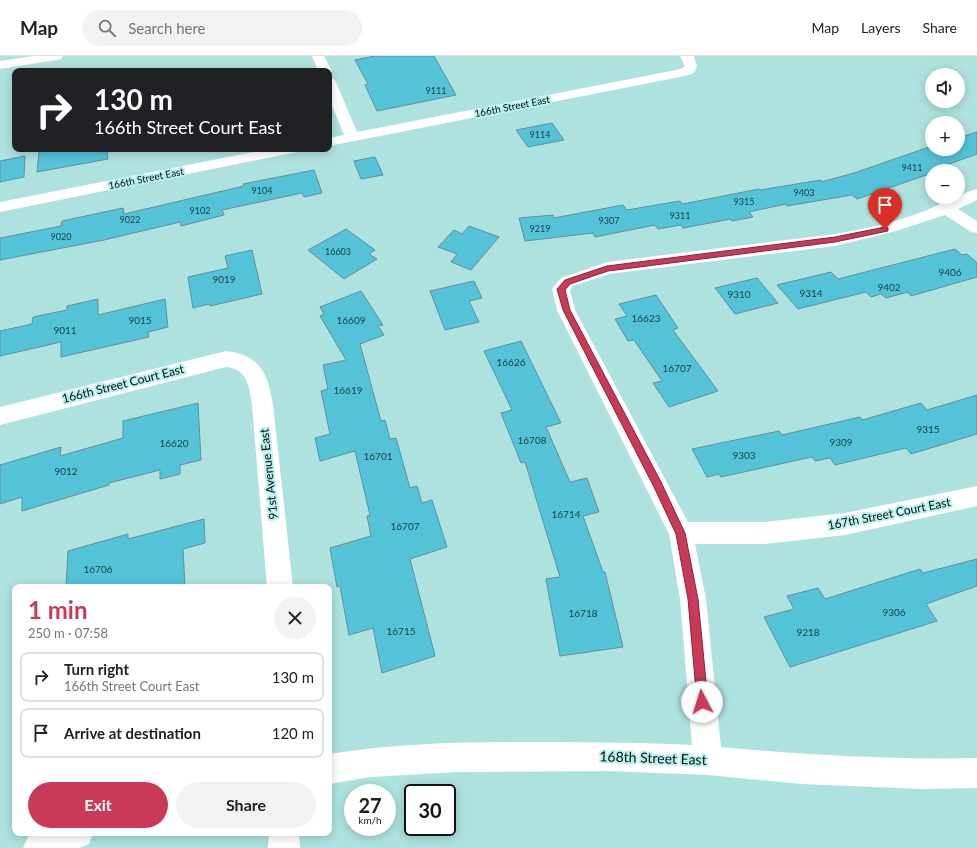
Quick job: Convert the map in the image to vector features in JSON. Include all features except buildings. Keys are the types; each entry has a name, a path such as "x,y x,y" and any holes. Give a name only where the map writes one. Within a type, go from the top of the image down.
{"street":[{"path":"0,65 57,56"},
{"path":"318,56 323,68"},
{"name":"166th Street East","path":"332,141 685,72 689,70 689,61"},
{"path":"332,89 352,137"},
{"name":"166th Street East","path":"0,207 277,152"},
{"path":"708,760 693,599 680,533 657,484 566,310 561,289 567,282 607,268 835,240 873,233 947,209 977,194"},
{"path":"947,209 977,228"},
{"name":"166th Street Court East","path":"0,416 226,358 241,361 247,364"},
{"name":"91st Avenue East","path":"247,364 254,374 260,394 274,516 280,584"},
{"name":"167th Street Court East","path":"680,533 765,533 846,524 977,496"},
{"name":"168th Street East","path":"332,768 371,762 458,757 609,756 708,760 801,769 922,774 977,773"},
{"path":"39,848 70,836"},
{"path":"284,836 284,848"}],"route":[{"path":"702,702 693,599 680,533 657,484 566,310 561,289 567,282 575,278 607,268 790,244 835,240 873,233 885,229"}]}
